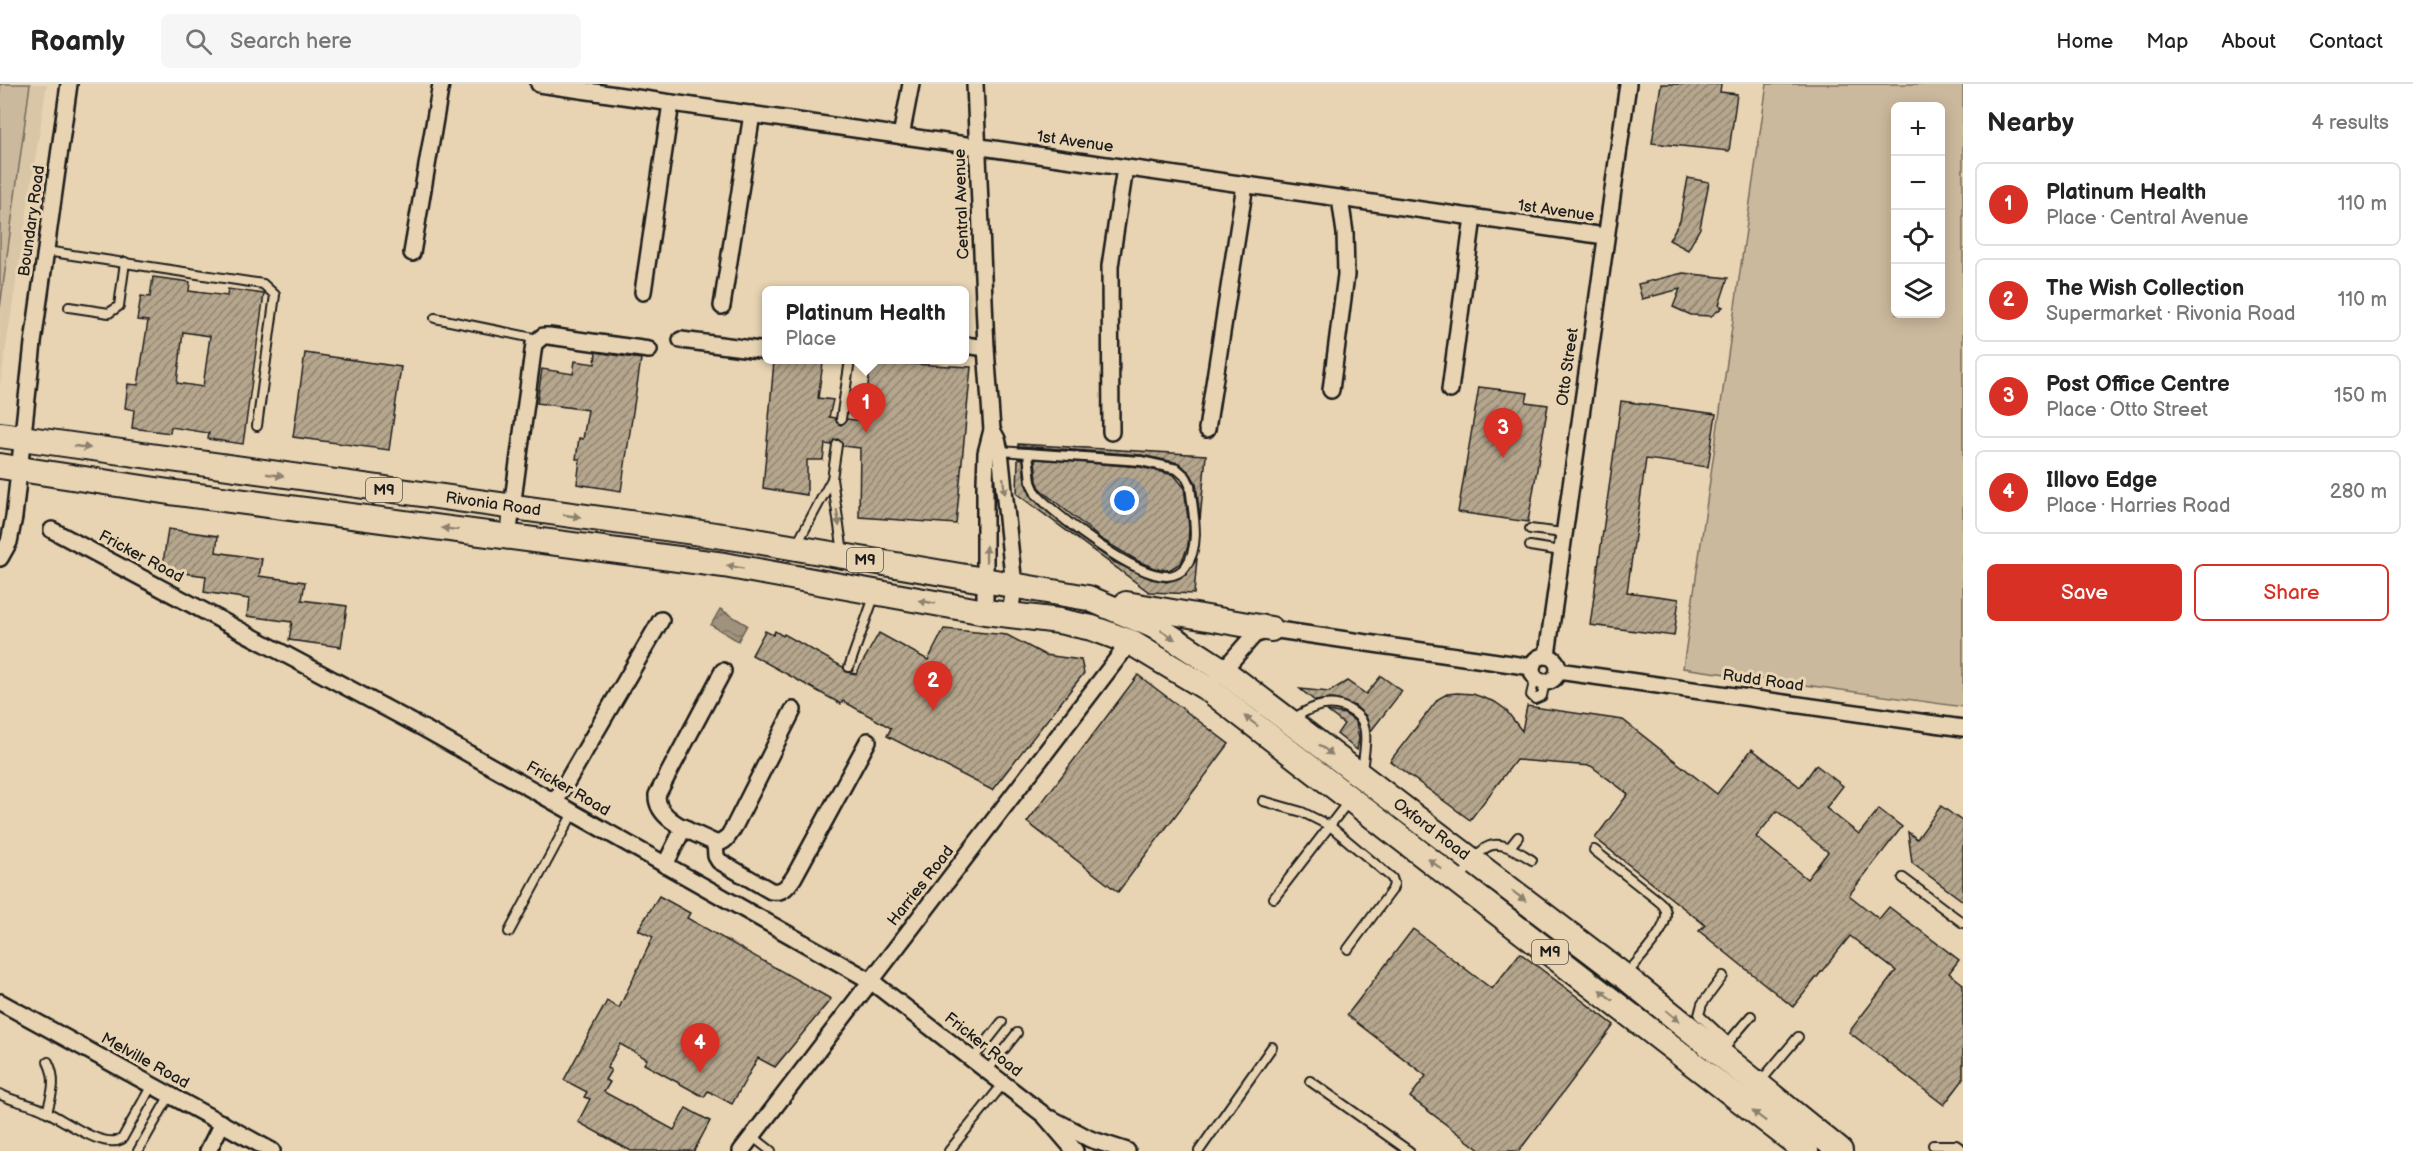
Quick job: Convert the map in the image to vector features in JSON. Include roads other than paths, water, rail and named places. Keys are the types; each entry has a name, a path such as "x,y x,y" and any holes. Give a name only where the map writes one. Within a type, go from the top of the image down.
{"main road":[{"name":"Rivonia Road","path":"0,435 744,539 986,581"},
{"name":"Rivonia Road","path":"10,468 169,492 724,565 985,612"},
{"name":"Oxford Road","path":"986,581 1088,598 1154,626 1350,798 1806,1151"},
{"path":"1088,598 1271,629"},
{"name":"Oxford Road","path":"985,612 1059,621 1092,628 1130,642 1215,680 1288,721 1624,976 1724,1048 1758,1085 1839,1151"}],"street":[{"name":"Boundary Road","path":"0,558 9,542 14,520 10,468 24,439 33,343 69,84"},
{"path":"412,253 441,84"},
{"name":"1st Avenue","path":"539,84 1605,236"},
{"path":"901,136 911,84"},
{"name":"Central Avenue","path":"975,84 986,348 992,430 988,441 985,483 985,612"},
{"name":"Otto Street","path":"1547,655 1628,84"},
{"path":"643,292 671,103"},
{"path":"722,306 752,114"},
{"path":"1111,432 1110,275 1125,168"},
{"path":"1207,429 1245,185"},
{"path":"1331,390 1346,275 1345,233 1340,198"},
{"path":"1450,390 1473,217"},
{"path":"508,537 532,350 538,339 549,336 649,350"},
{"path":"681,340 762,350"},
{"path":"969,346 986,348"},
{"name":"Central Avenue","path":"992,430 1000,451 1014,586 1010,616"},
{"name":"Fricker Road","path":"52,530 425,729 871,981 1044,1115 1089,1139 1127,1151"},
{"path":"555,802 662,620"},
{"path":"1215,680 1254,635 1271,629 1537,676 1554,679 1558,671 1556,661 1547,655 1535,659 1537,676"},
{"name":"Harries Road","path":"741,1151 1130,642"},
{"path":"723,671 657,795 658,808 662,814 684,827 715,843 720,843 729,836 793,710"},
{"name":"Rudd Road","path":"1558,671 1963,728"},
{"path":"715,843 716,856 726,866 771,891 778,892 784,889 794,877 868,741"},
{"path":"664,865 684,827"},
{"name":"Melville Road","path":"0,1002 272,1151"},
{"name":"Fricker Road","path":"1044,1115 1075,1151"},
{"path":"208,1151 222,1124"}],"lane":[{"path":"46,251 263,284 271,290 275,295 257,426"},
{"path":"69,307 109,313 115,311 119,306 125,262"},
{"path":"435,318 538,339"},
{"path":"841,419 849,364"},
{"path":"837,445 832,479 844,556"},
{"path":"1000,451 1141,460 1177,469 1190,484 1194,539 1187,565 1178,574 1168,577 1127,563 1106,549 1036,494 1031,482 1028,453"},
{"path":"795,548 832,479"},
{"path":"1530,529 1563,533"},
{"path":"1530,546 1561,551"},
{"path":"849,668 876,593"},
{"path":"1288,721 1320,705 1332,704 1355,713 1362,720 1364,732 1362,777"},
{"path":"1274,898 1350,798"},
{"path":"1263,801 1302,812 1330,826 1392,878 1394,884 1392,890 1348,949"},
{"path":"509,932 573,813"},
{"path":"1510,848 1518,837"},
{"path":"1458,882 1484,848 1494,844 1510,848 1532,861"},
{"path":"1594,850 1656,898 1666,913 1662,929 1624,976"},
{"path":"1903,878 1963,922"},
{"path":"1723,976 1702,1004 1699,1015 1724,1048 1751,1016"},
{"path":"972,1060 1002,1022"},
{"path":"987,1071 1017,1033"},
{"path":"1758,1085 1798,1038"},
{"path":"1199,1151 1272,1047"},
{"path":"47,1112 54,1082 53,1072 48,1062"},
{"path":"1310,1081 1409,1151"},
{"path":"949,1151 1003,1084"},
{"path":"0,1094 18,1103 36,1106 103,1142 119,1142 152,1085"},
{"path":"138,1151 170,1095"},
{"path":"752,1136 771,1151"},
{"path":"1933,1145 1956,1145 1963,1150"}],"water":[{"path":"720,609 747,625 738,641 711,625"}],"place":[{"name":"Platinum Health","path":"866,433"},
{"name":"Post Office Centre","path":"1503,458"},
{"name":"The Wish Collection","path":"933,711"},
{"name":"Illovo Edge","path":"700,1073"}]}
